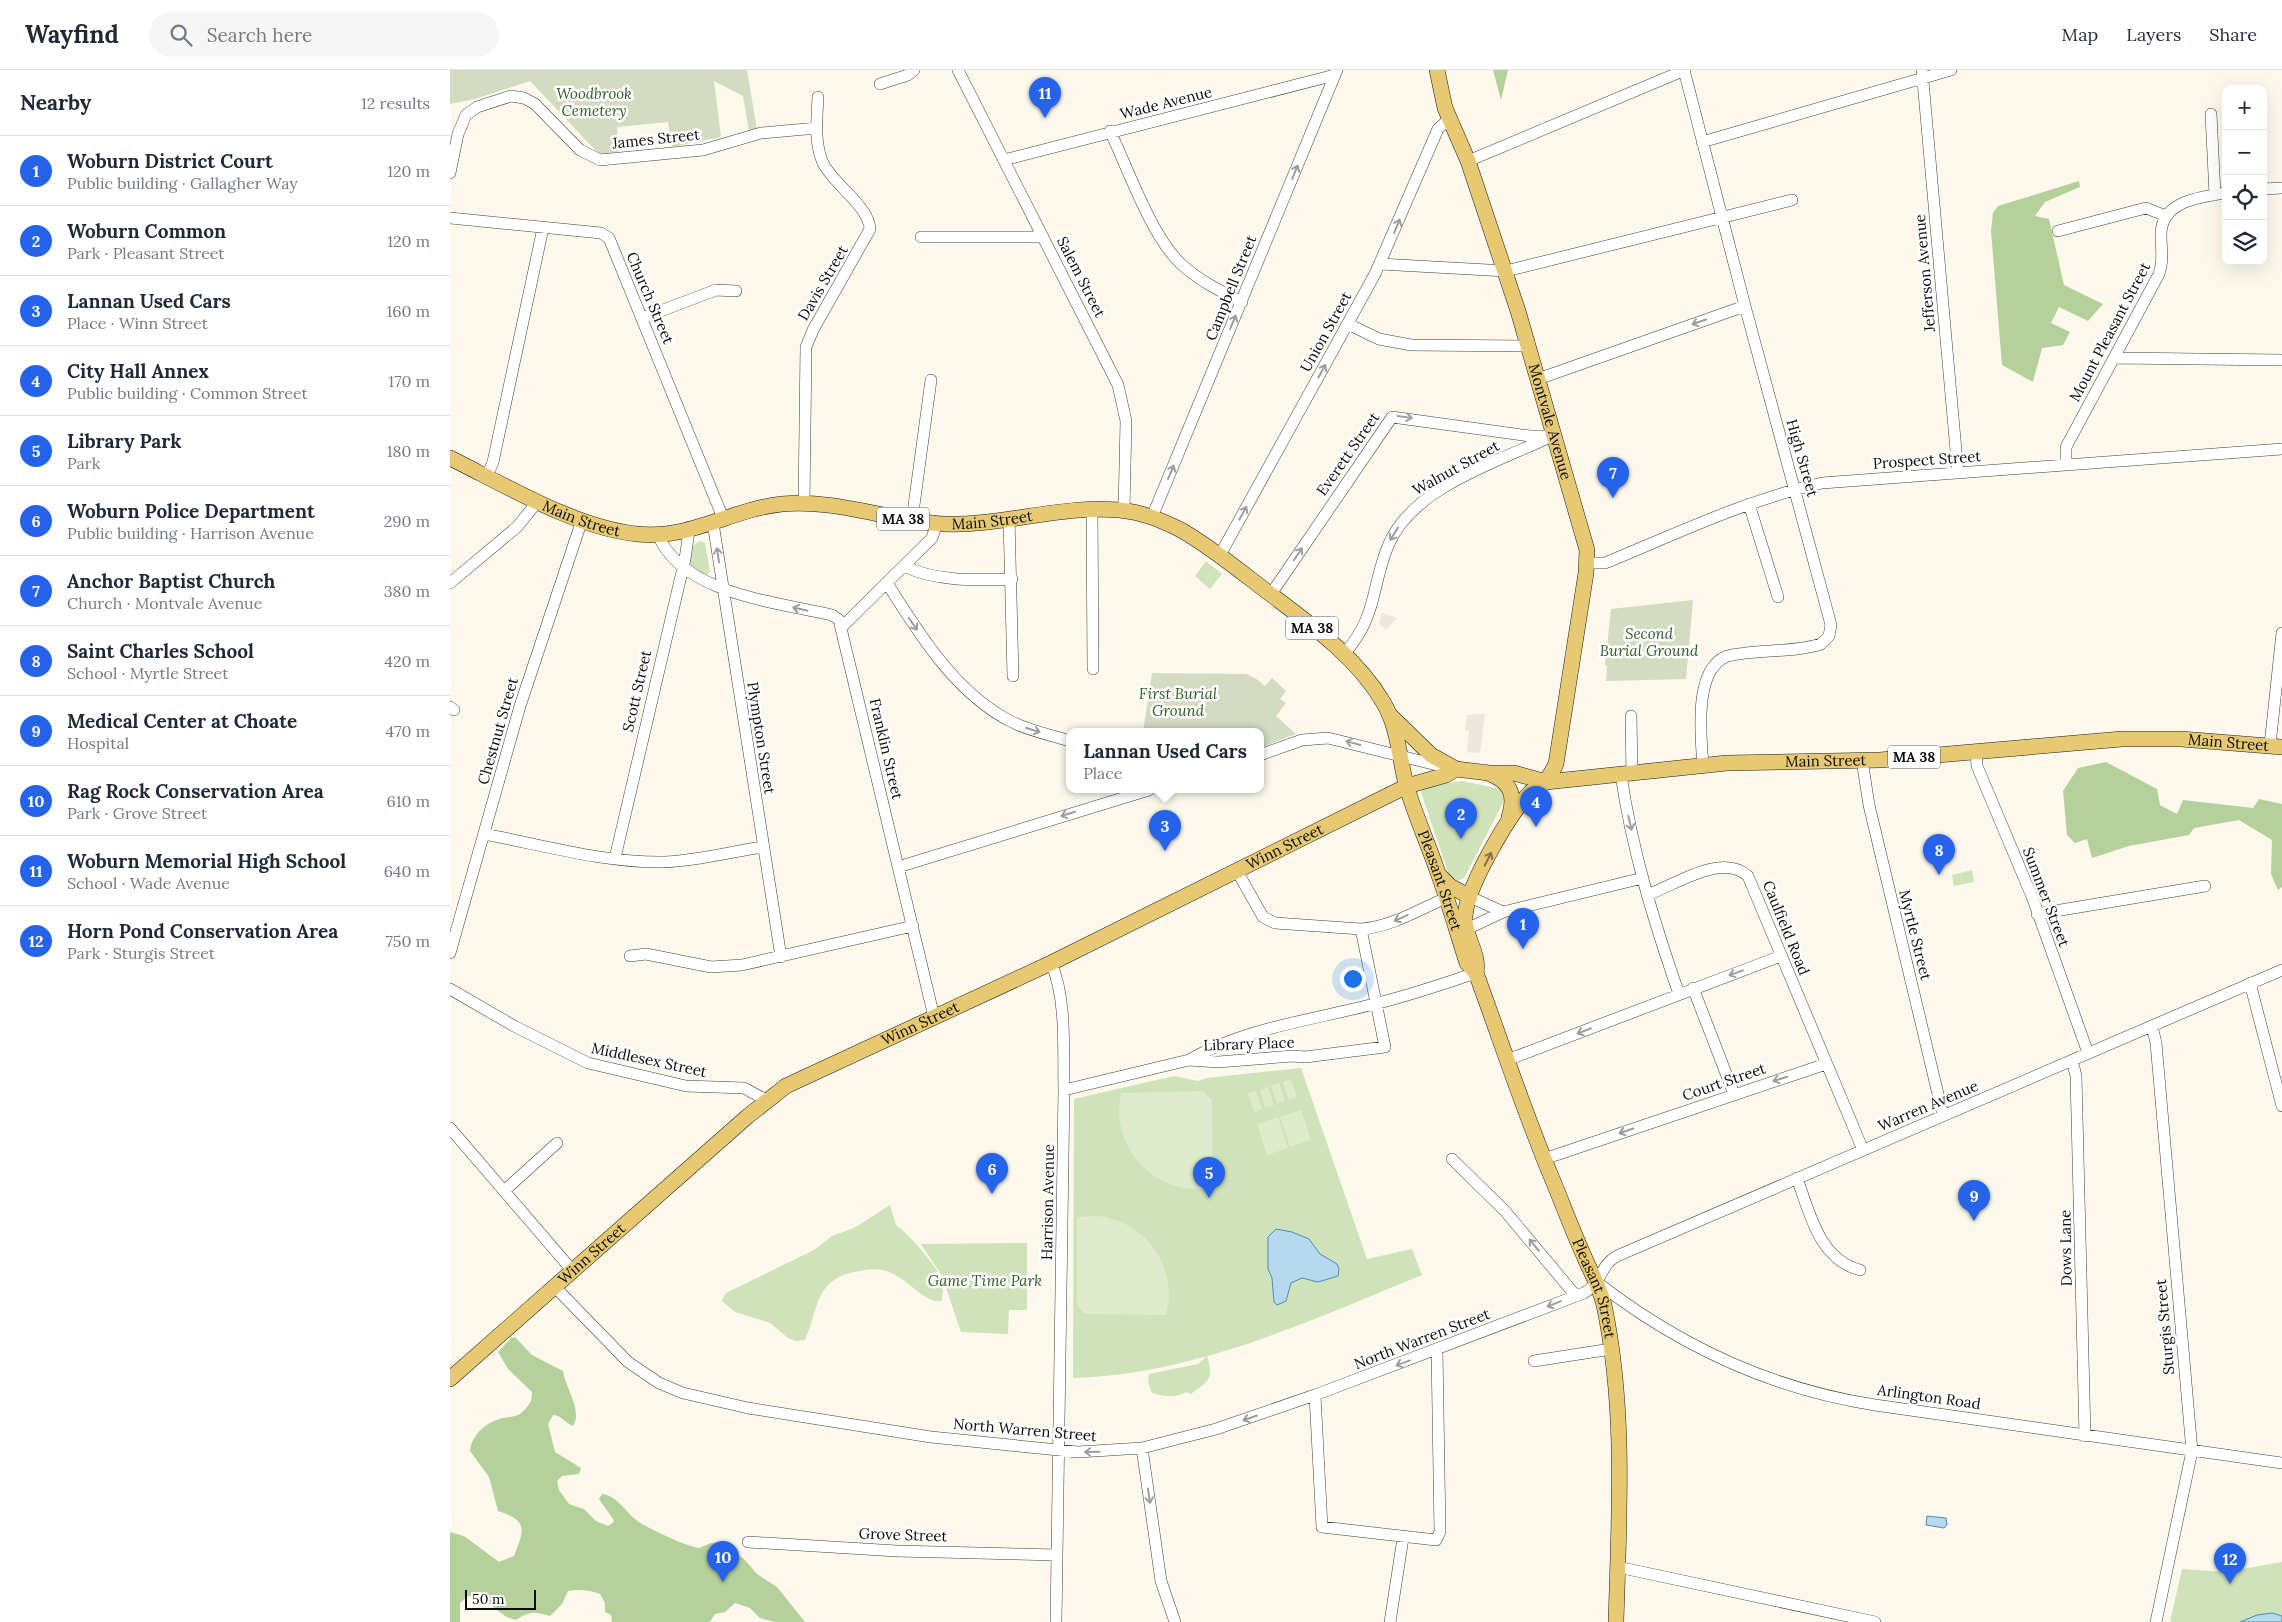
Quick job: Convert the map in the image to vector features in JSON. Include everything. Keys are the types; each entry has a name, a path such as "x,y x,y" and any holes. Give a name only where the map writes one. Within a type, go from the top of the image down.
{"main road":[{"name":"Montvale Avenue","path":"1437,70 1441,96 1468,161 1506,271 1582,530 1588,563 1556,764 1546,782"},
{"name":"Main Street","path":"450,458 538,501 582,520 626,533 658,536 689,531 769,506 804,503 937,523 970,523 1092,509 1124,510 1152,517 1183,531 1220,555 1344,654 1369,681 1390,715 1431,756 1456,769 1489,773 1523,774 1546,782 1761,761 1862,760 1976,752 2098,740 2156,738 2276,746"},
{"name":"Main Street","path":"1390,715 1407,786"},
{"name":"Winn Street","path":"450,1379 766,1100 797,1080 1050,963 1407,786 1446,775 1456,769"},
{"path":"1489,773 1505,782 1511,790 1513,803 1508,822"},
{"path":"1508,822 1531,791 1546,782"},
{"name":"Pleasant Street","path":"1407,786 1469,967 1476,973"},
{"name":"Pleasant Street","path":"1508,822 1470,897 1465,916 1476,960 1476,973 1507,1060 1544,1160 1584,1258 1598,1283 1611,1348 1616,1395 1619,1460 1616,1622"},
{"path":"1439,875 1450,886 1470,897"}],"street":[{"path":"880,84 908,76 914,70"},
{"name":"Salem Street","path":"958,70 1121,392 1126,421 1124,510"},
{"path":"1468,161 1685,70"},
{"name":"High Street","path":"1685,70 1721,216 1831,625 1830,634 1825,641 1816,645 1730,655 1719,661 1709,678 1701,704 1703,766"},
{"path":"1702,142 1922,74 1952,70"},
{"name":"Wade Avenue","path":"1004,160 1336,73"},
{"name":"Campbell Street","path":"1152,517 1336,73"},
{"name":"Jefferson Avenue","path":"1922,74 1958,473"},
{"name":"James Street","path":"450,173 458,134 465,118 470,112 484,104 511,96 521,97 540,108 584,153 603,160 703,150 761,133 817,128"},
{"name":"Davis Street","path":"804,503 806,348 813,330 870,229 867,216 824,165 819,152 817,128 818,97"},
{"path":"2058,231 2148,208 2166,216 2182,203 2220,194 2211,114"},
{"name":"Union Street","path":"1220,555 1380,264 1438,129 1449,119"},
{"path":"1110,131 1151,218 1171,253 1192,273 1242,302"},
{"path":"2267,189 2282,188"},
{"path":"1380,264 1506,271 1721,216 1792,200"},
{"name":"Mount Pleasant Street","path":"2066,464 2066,447 2159,274 2163,258 2161,232 2166,216"},
{"name":"Church Street","path":"450,218 606,235 642,318 718,521"},
{"path":"487,476 493,462 544,228"},
{"path":"921,237 1043,237"},
{"path":"642,318 716,290 736,291"},
{"path":"1538,379 1745,306"},
{"path":"1348,324 1379,339 1411,345 1528,346"},
{"path":"2115,358 2282,360"},
{"path":"912,520 932,380"},
{"name":"Everett Street","path":"1271,594 1392,417 1530,436 1553,436"},
{"name":"Walnut Street","path":"1344,654 1354,642 1365,623 1375,598 1388,545 1398,528 1425,498 1482,468 1553,436"},
{"name":"Prospect Street","path":"1588,563 1605,563 1749,504 1795,488 1822,483 2282,449"},
{"path":"450,583 517,527 538,501"},
{"path":"1749,504 1778,597"},
{"path":"1092,509 1093,669"},
{"path":"1009,518 1013,676"},
{"name":"Chestnut Street","path":"450,953 530,673 582,520"},
{"name":"Plympton Street","path":"718,521 722,587 780,957"},
{"path":"658,536 667,552 683,568 696,577 770,601 832,615 839,620 842,627 932,537 937,523"},
{"name":"Scott Street","path":"615,858 683,568 689,531"},
{"path":"904,566 921,572 953,578 1012,579"},
{"path":"887,583 925,640 976,698 1015,724 1066,740"},
{"name":"Franklin Street","path":"842,627 934,1017"},
{"path":"2276,746 2282,633"},
{"path":"1631,716 1626,775 1643,878 1679,994"},
{"path":"1264,754 1302,740 1320,738 1342,740 1456,769"},
{"name":"Summer Street","path":"1976,752 1977,766 2037,914 2088,1053"},
{"name":"Myrtle Street","path":"1862,760 1868,805 1943,1115"},
{"path":"898,868 1138,793"},
{"path":"484,834 615,858 665,862 762,847"},
{"name":"Caulfield Road","path":"1647,895 1704,870 1721,867 1738,869 1748,876 1753,884 1826,1064"},
{"path":"1237,871 1260,913 1268,921 1361,929 1386,925 1446,898"},
{"path":"1467,929 1504,912 1643,878"},
{"path":"2037,914 2206,886"},
{"path":"1470,897 1504,912"},
{"path":"630,956 646,954 717,967 742,965 912,926"},
{"path":"1361,929 1376,1004"},
{"path":"1507,1060 1781,956"},
{"name":"Harrison Avenue","path":"1050,963 1057,977 1060,998 1064,1090 1056,1622"},
{"name":"Warren Avenue","path":"1598,1283 1607,1263 1614,1257 2282,970"},
{"name":"Library Place","path":"1189,1060 1213,1046 1376,1004 1476,973"},
{"path":"2250,983 2282,1106"},
{"path":"1693,988 1734,1094"},
{"name":"Middlesex Street","path":"450,989 588,1063 686,1086 744,1088 766,1100"},
{"name":"Library Place","path":"1189,1060 1218,1062 1294,1056 1305,1057 1385,1047 1376,1004"},
{"name":"Sturgis Street","path":"2152,1026 2156,1043 2192,1451 2156,1622"},
{"path":"1064,1090 1189,1060"},
{"name":"Dows Lane","path":"2072,1060 2076,1076 2085,1436"},
{"path":"1826,1064 1863,1150"},
{"name":"Court Street","path":"1544,1160 1826,1064"},
{"path":"450,1128 572,1270"},
{"path":"504,1191 557,1143"},
{"path":"1452,1159 1505,1212 1576,1296"},
{"path":"1797,1178 1825,1246 1841,1263 1860,1270"},
{"name":"Arlington Road","path":"1598,1283 1626,1304 1708,1352 1745,1370 1790,1387 1849,1401 2282,1463"},
{"name":"North Warren Street","path":"554,1286 628,1362 650,1378 677,1391 722,1403 768,1412 931,1437 1060,1451 1109,1451 1142,1448 1216,1429 1315,1396 1576,1296 1598,1283"},
{"path":"1534,1361 1611,1348"},
{"path":"1315,1396 1322,1527 1402,1538 1437,1540 1440,1532 1437,1350"},
{"path":"1142,1448 1161,1581 1175,1622"},
{"path":"1390,1622 1402,1538"},
{"name":"Grove Street","path":"748,1542 897,1551 1057,1555"},
{"path":"1618,1567 1875,1622"}],"green space":[{"name":"Woodbrook Cemetery","path":"450,70 747,70 757,130 749,131 743,96 714,81 721,137 672,147 668,122 617,127 618,152 599,154 530,81 475,99 450,104"},
{"path":"1493,70 1508,70 1501,100"},
{"path":"2079,181 2080,187 2045,202 2035,216 2049,219 2064,285 2103,304 2088,321 2059,307 2051,323 2070,332 2063,345 2042,348 2033,382 2002,365 1991,231 1993,213 1998,206"},
{"path":"700,541 705,543 710,572 704,576 688,567 692,546"},
{"path":"1206,561 1222,574 1210,589 1195,576"},
{"name":"Second Burial Ground","path":"1693,600 1686,679 1606,681 1607,666 1605,665 1611,609"},
{"name":"First Burial Ground","path":"1152,673 1246,674 1265,686 1272,678 1286,691 1280,699 1286,703 1276,716 1296,734 1264,746 1264,728 1144,728"},
{"path":"2106,762 2157,789 2160,805 2177,814 2183,800 2253,808 2259,799 2282,804 2282,887 2278,890 2271,874 2272,840 2239,820 2194,828 2189,835 2129,846 2092,858 2087,839 2075,843 2067,835 2063,791 2078,768"},
{"path":"1462,781 1501,789 1506,797 1464,878 1458,881 1449,875 1421,792 1426,786"},
{"path":"1972,870 1974,882 1954,886 1952,875"},
{"path":"1301,1068 1367,1259 1412,1249 1422,1275 1295,1327 1208,1356 1164,1367 1119,1374 1073,1378 1074,1099 1174,1076 1198,1081 1206,1078"},
{"path":"1291,1079 1297,1097 1289,1100 1283,1082"},
{"path":"1279,1083 1285,1101 1277,1104 1271,1086"},
{"path":"1268,1087 1274,1105 1265,1108 1260,1090"},
{"path":"1203,1091 1212,1100 1213,1188 1192,1189 1173,1185 1156,1177 1142,1165 1130,1150 1122,1133 1119,1114 1121,1093"},
{"path":"1256,1091 1262,1109 1254,1112 1248,1093"},
{"path":"1301,1110 1311,1140 1290,1147 1280,1117"},
{"path":"1278,1117 1288,1148 1267,1155 1257,1124"},
{"path":"890,1205 896,1225 908,1235 936,1268 943,1282 942,1301 927,1298 900,1278 884,1270 867,1270 845,1275 834,1280 826,1287 817,1305 805,1340 796,1341 788,1338 770,1323 735,1312 722,1301 725,1294 730,1291 814,1250 832,1236 854,1228"},
{"path":"1097,1216 1115,1220 1130,1227 1144,1237 1155,1250 1163,1264 1168,1280 1169,1297 1166,1315 1085,1314 1077,1306 1077,1217"},
{"name":"Game Time Park","path":"1027,1243 1027,1310 1009,1310 1008,1334 961,1332 942,1276 921,1244"},
{"path":"515,1337 532,1355 563,1371 575,1406 576,1420 573,1426 558,1416 553,1415 548,1424 555,1452 581,1468 579,1474 562,1476 557,1481 559,1490 569,1504 584,1509 596,1521 608,1526 614,1522 613,1519 599,1499 602,1494 607,1495 616,1500 640,1523 676,1540 699,1548 711,1543 724,1544 745,1560 757,1574 777,1587 805,1622 775,1622 760,1618 750,1608 735,1603 725,1612 715,1614 710,1622 612,1622 611,1615 605,1612 605,1603 600,1594 580,1590 568,1591 562,1604 550,1616 532,1613 516,1620 503,1615 482,1599 468,1596 460,1603 460,1622 450,1622 450,1532 464,1536 499,1562 514,1556 522,1533 519,1523 515,1519 498,1511 489,1477 470,1451 475,1437 485,1426 500,1419 518,1415 531,1401 532,1392 508,1369 498,1352 511,1338"},
{"path":"1207,1356 1210,1376 1205,1383 1191,1394 1186,1392 1178,1396 1169,1396 1152,1393 1148,1382 1149,1374 1198,1364"},
{"path":"2282,1562 2282,1622 2170,1622 2182,1569 2225,1572"}],"shaded area":[{"path":"1382,613 1397,618 1386,630 1379,624"},
{"path":"1485,714 1480,753 1467,752 1469,731 1465,730 1467,715"}],"water":[{"path":"1276,1229 1292,1232 1309,1239 1320,1254 1337,1264 1339,1269 1338,1276 1318,1282 1302,1278 1291,1283 1286,1301 1277,1305 1274,1302 1272,1278 1268,1269 1268,1237"},
{"path":"1927,1516 1946,1518 1947,1525 1944,1528 1926,1525"},
{"path":"2272,1613 2282,1616 2282,1622 2240,1622 2257,1615"}],"place":[{"name":"Woburn Memorial High School","path":"1045,118"},
{"name":"Anchor Baptist Church","path":"1613,498"},
{"name":"City Hall Annex","path":"1536,827"},
{"name":"Woburn Common","path":"1461,839"},
{"name":"Lannan Used Cars","path":"1165,851"},
{"name":"Saint Charles School","path":"1939,875"},
{"name":"Woburn District Court","path":"1523,949"},
{"name":"Woburn Police Department","path":"992,1194"},
{"name":"Library Park","path":"1209,1198"},
{"name":"Medical Center at Choate","path":"1974,1221"},
{"name":"Rag Rock Conservation Area","path":"723,1582"},
{"name":"Horn Pond Conservation Area","path":"2230,1584"}]}
